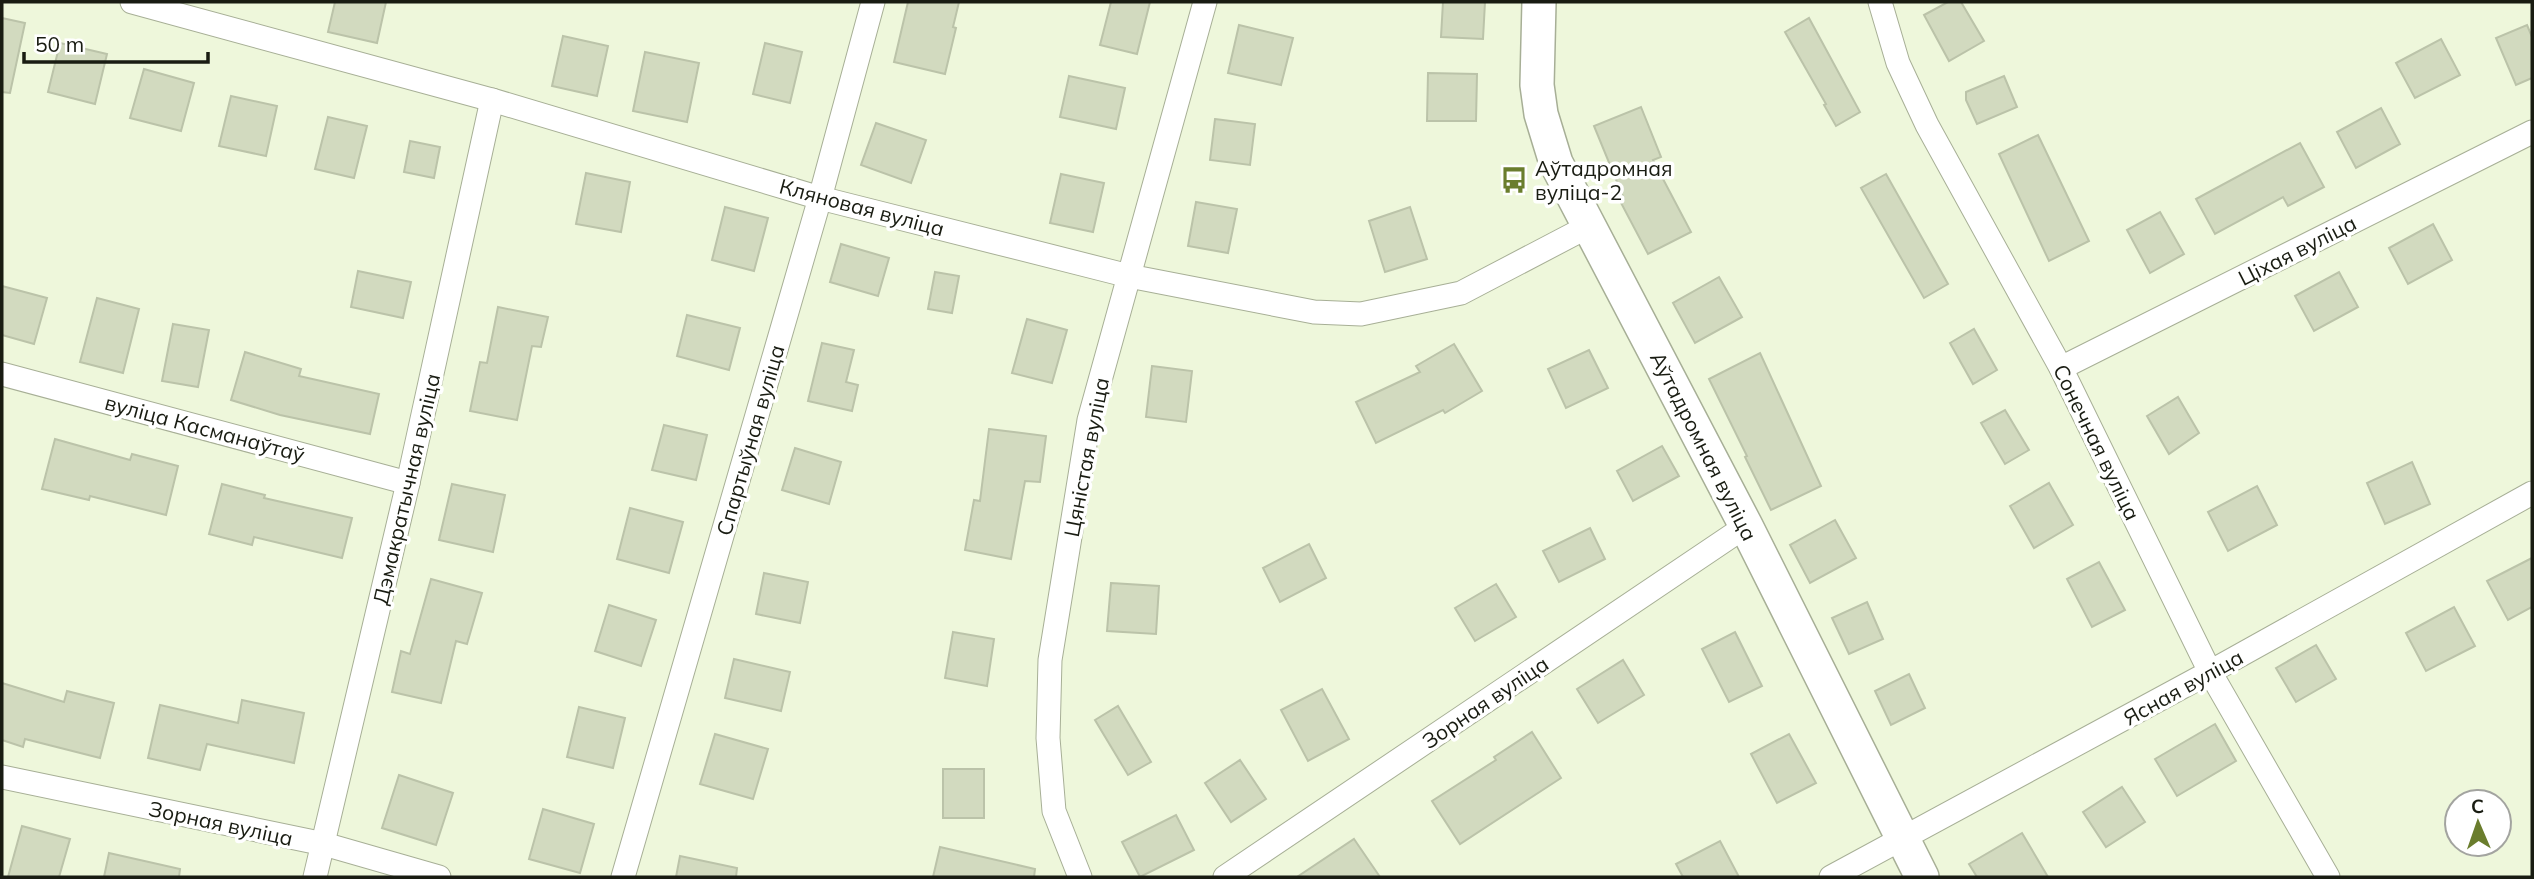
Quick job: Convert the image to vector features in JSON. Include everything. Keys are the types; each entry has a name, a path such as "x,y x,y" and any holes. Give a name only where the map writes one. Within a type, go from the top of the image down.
{"street":[{"name":"Кляновая вуліца","path":"132,2 492,100 820,198 1129,276 1314,312 1362,314 1461,293 1589,226"},
{"name":"Спартыўная вуліца","path":"622,877 820,198 873,2"},
{"name":"Цяністая вуліца","path":"1080,877 1054,811 1048,738 1050,660 1089,420 1205,2"},
{"name":"Аўтадромная вуліца","path":"1539,2 1536,60 1541,114 1556,163 1746,526 1922,877"},
{"name":"Сонечная вуліца","path":"1880,2 1898,63 1927,125 2061,368 2210,672 2328,877"},
{"name":"Дэмакратычная вуліца","path":"315,877 408,483 492,100"},
{"name":"Ціхая вуліца","path":"2061,368 2532,132"},
{"name":"вуліца Касманаўтаў","path":"2,374 408,483"},
{"name":"Ясная вуліца","path":"1832,877 2532,493"},
{"name":"Зорная вуліца","path":"1225,877 1746,526"},
{"name":"Зорная вуліца","path":"2,777 324,844 439,877"}],"building":[{"path":"335,2 386,2 377,43 328,32"},
{"path":"908,2 959,2 945,74 894,62"},
{"path":"1111,2 1150,2 1137,54 1100,45"},
{"path":"1443,2 1485,2 1483,39 1441,37"},
{"path":"1948,2 1961,2 1984,41 1949,61 1924,15"},
{"path":"2,18 25,23 10,93 2,92"},
{"path":"1809,18 1860,112 1836,126 1785,32"},
{"path":"1239,25 1293,38 1281,85 1228,73"},
{"path":"2527,25 2532,37 2532,78 2516,85 2496,38"},
{"path":"563,36 608,46 597,96 552,86"},
{"path":"2441,39 2460,75 2415,98 2396,63"},
{"path":"60,43 107,54 95,104 48,92"},
{"path":"765,43 802,52 790,103 753,94"},
{"path":"645,52 699,63 687,122 633,111"},
{"path":"144,69 194,83 181,131 130,118"},
{"path":"1428,73 1477,74 1476,121 1427,121"},
{"path":"1069,76 1125,88 1116,129 1060,117"},
{"path":"2004,76 2017,107 1977,124 1966,100 1966,92"},
{"path":"231,96 277,106 266,156 219,146"},
{"path":"1641,107 1661,157 1653,160 1691,232 1648,254 1620,201 1624,199 1594,126"},
{"path":"2381,108 2400,144 2356,168 2337,132"},
{"path":"328,117 367,126 354,178 315,169"},
{"path":"1215,119 1255,124 1250,165 1210,160"},
{"path":"876,123 926,140 911,183 861,165"},
{"path":"2038,135 2089,241 2049,261 1999,154"},
{"path":"410,141 440,147 434,178 404,172"},
{"path":"2300,143 2324,187 2288,206 2283,197 2215,234 2196,199"},
{"path":"586,173 630,182 621,232 576,224"},
{"path":"1061,174 1104,183 1093,232 1050,223"},
{"path":"1886,174 1948,284 1924,298 1861,188"},
{"path":"1196,202 1237,209 1228,253 1188,246"},
{"path":"725,207 768,218 754,271 712,260"},
{"path":"1410,207 1427,259 1385,272 1369,221"},
{"path":"2160,212 2184,254 2150,273 2127,230"},
{"path":"2433,224 2452,260 2408,284 2389,248"},
{"path":"841,244 889,258 878,296 830,282"},
{"path":"358,271 411,282 403,318 351,307"},
{"path":"935,272 959,276 952,313 928,309"},
{"path":"2339,272 2358,307 2314,331 2295,296"},
{"path":"1719,277 1742,317 1695,343 1673,303"},
{"path":"2,286 47,298 34,344 2,335"},
{"path":"97,298 139,309 123,373 80,362"},
{"path":"498,307 548,317 541,347 532,346 517,420 470,411 480,362 487,363"},
{"path":"687,315 740,328 729,370 677,356"},
{"path":"1027,319 1067,330 1052,383 1012,373"},
{"path":"173,324 209,330 198,387 162,381"},
{"path":"1974,329 1997,370 1973,384 1950,343"},
{"path":"822,343 854,350 846,382 858,385 852,411 808,401"},
{"path":"1454,344 1482,391 1445,413 1443,410 1376,443 1356,402 1420,372 1416,366"},
{"path":"1589,350 1608,388 1566,408 1548,369"},
{"path":"245,352 301,369 299,376 379,394 370,434 280,415 231,400"},
{"path":"1760,353 1821,486 1771,510 1709,379"},
{"path":"1152,366 1192,371 1186,422 1146,417"},
{"path":"2178,397 2199,433 2169,454 2147,416"},
{"path":"2005,410 2029,450 2005,464 1981,423"},
{"path":"664,425 707,435 696,480 652,470"},
{"path":"989,429 1046,436 1040,482 1025,481 1011,559 965,550 974,500 980,501"},
{"path":"55,439 130,460 132,454 178,466 166,515 90,496 89,500 42,489"},
{"path":"1662,446 1679,476 1633,501 1617,471"},
{"path":"795,448 841,462 829,504 782,490"},
{"path":"2412,462 2430,504 2385,524 2367,483"},
{"path":"2049,483 2073,525 2034,548 2010,506"},
{"path":"222,484 265,495 264,498 352,518 342,558 254,537 252,545 209,534"},
{"path":"452,484 505,495 493,552 439,540"},
{"path":"2257,486 2277,525 2228,551 2208,512"},
{"path":"630,508 683,522 669,573 617,559"},
{"path":"1835,520 1856,558 1810,583 1790,545"},
{"path":"1590,528 1605,559 1559,582 1543,551"},
{"path":"1309,544 1326,578 1280,602 1263,568"},
{"path":"2532,558 2532,607 2508,620 2487,581"},
{"path":"2099,562 2125,610 2092,627 2067,579"},
{"path":"764,573 808,582 800,623 756,614"},
{"path":"431,579 482,593 467,644 456,641 441,703 392,692 401,651 410,654"},
{"path":"1111,583 1159,586 1156,634 1107,631"},
{"path":"1496,584 1516,617 1475,641 1455,608"},
{"path":"1867,602 1883,639 1849,654 1832,618"},
{"path":"609,605 656,620 641,666 595,651"},
{"path":"2454,607 2475,646 2426,671 2406,633"},
{"path":"953,632 994,639 987,686 945,678"},
{"path":"1735,632 1762,686 1729,702 1702,649"},
{"path":"2316,645 2336,679 2296,702 2276,668"},
{"path":"734,659 790,672 781,711 725,698"},
{"path":"1623,660 1644,695 1598,723 1577,689"},
{"path":"1909,674 1925,708 1891,725 1875,691"},
{"path":"2,683 64,702 67,691 114,703 100,758 25,739 23,747 2,740"},
{"path":"1322,689 1349,739 1308,761 1281,710"},
{"path":"242,700 304,713 294,763 207,744 200,770 148,758 160,705 238,723"},
{"path":"1118,706 1151,762 1128,775 1095,720"},
{"path":"579,707 625,718 613,768 567,757"},
{"path":"2215,724 2236,761 2177,796 2155,759"},
{"path":"1532,732 1561,778 1460,844 1432,801 1496,760 1494,757"},
{"path":"715,734 768,749 753,799 700,784"},
{"path":"1789,734 1816,783 1777,803 1751,754"},
{"path":"1240,760 1266,799 1231,822 1205,783"},
{"path":"943,769 984,769 984,818 943,818"},
{"path":"399,775 453,793 436,845 382,828"},
{"path":"2122,787 2145,822 2106,847 2083,812"},
{"path":"543,809 594,824 580,873 529,859"},
{"path":"1176,815 1194,850 1140,877 1122,842"},
{"path":"22,826 70,839 59,877 8,877"},
{"path":"2022,833 2048,877 1977,877 1969,864"},
{"path":"1354,839 1380,877 1297,877"},
{"path":"1720,841 1739,877 1683,877 1676,864"},
{"path":"940,847 1035,869 1034,877 933,877"},
{"path":"109,853 180,869 179,877 104,877"},
{"path":"680,856 737,868 736,877 676,877"}],"place":[{"name":"Аўтадромная вуліца-2","path":"1514,180"}]}
